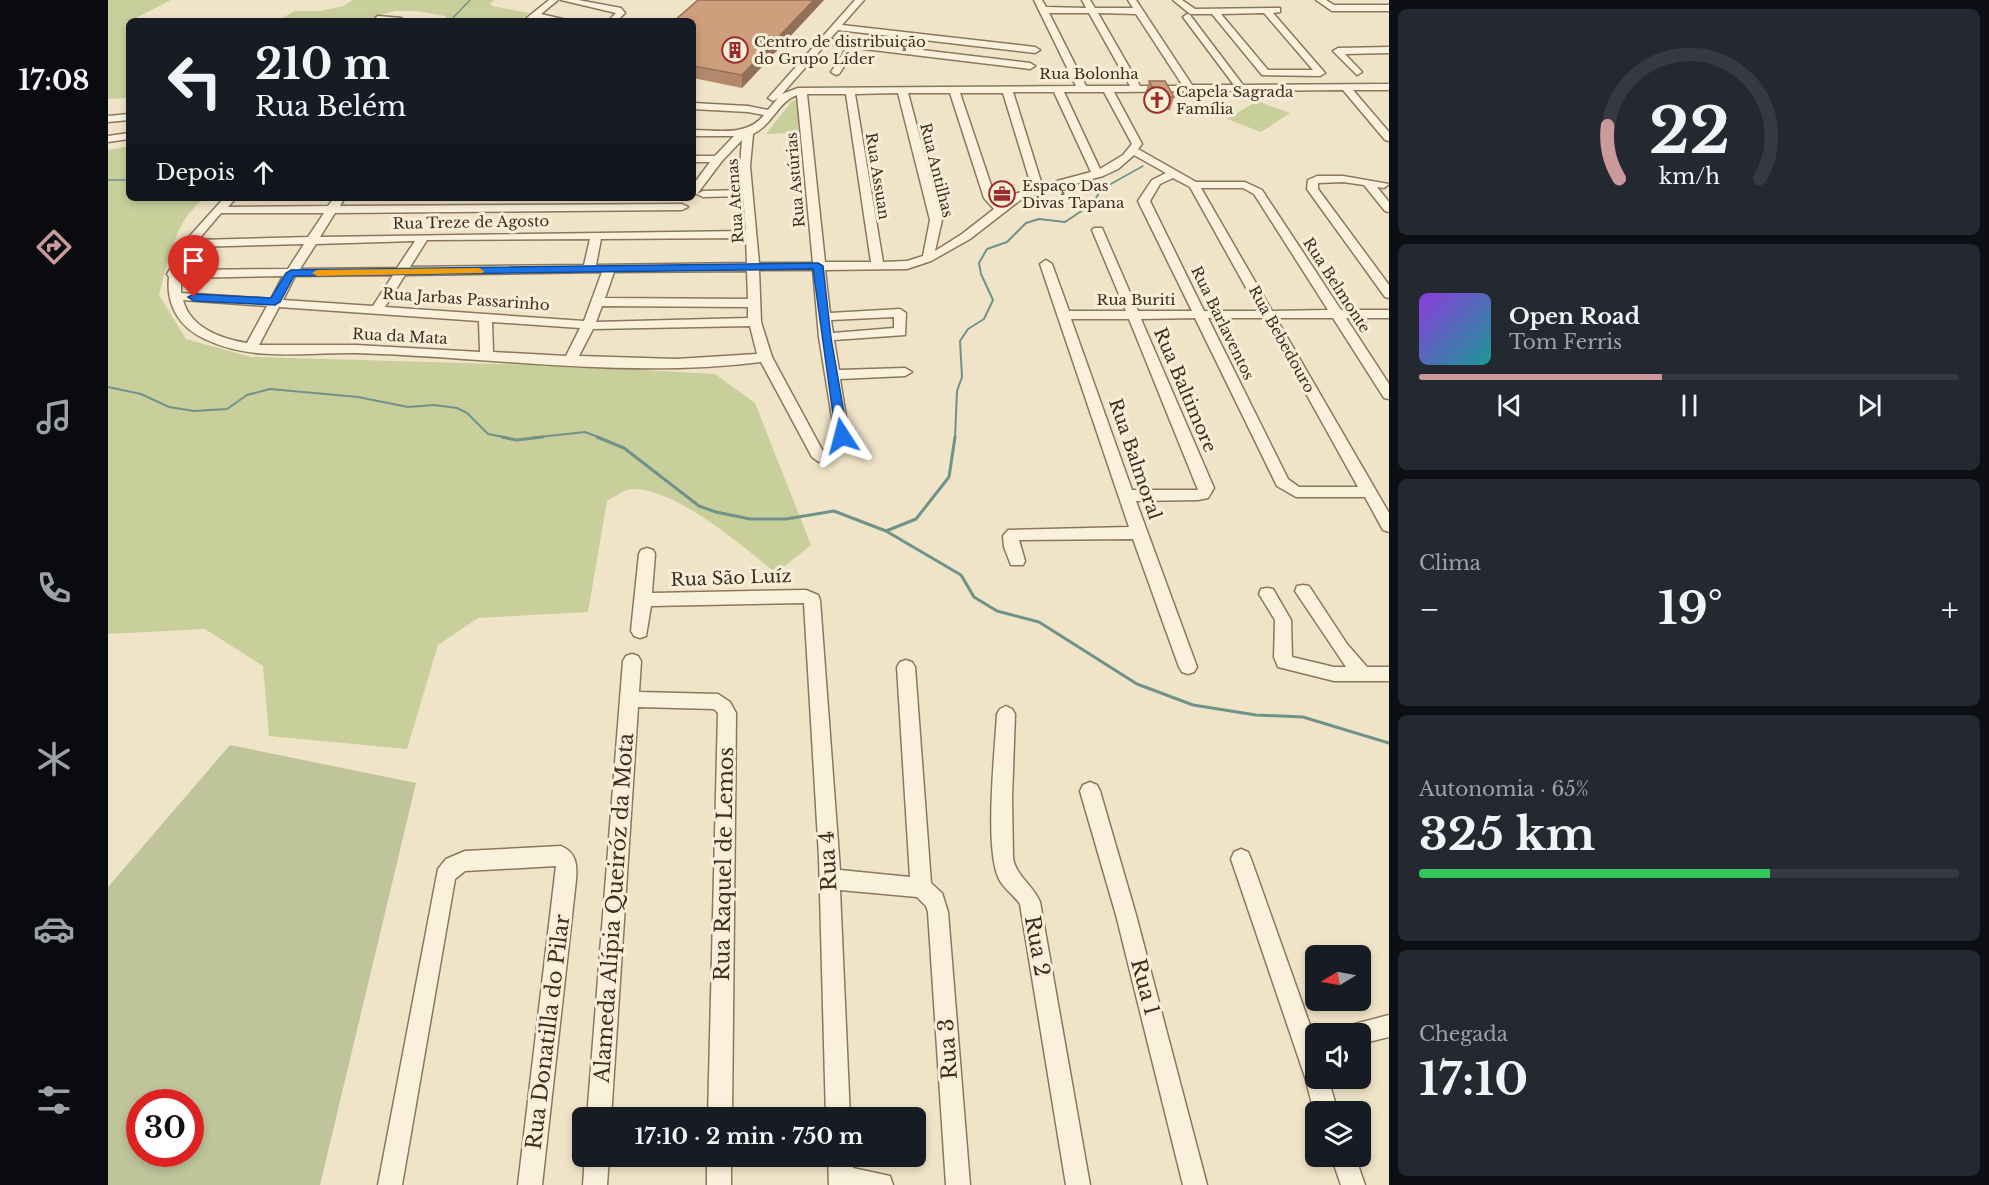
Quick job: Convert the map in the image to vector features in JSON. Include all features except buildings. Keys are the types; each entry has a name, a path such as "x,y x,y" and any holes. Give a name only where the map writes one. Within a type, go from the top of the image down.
{"street":[{"path":"530,18 554,0"},
{"path":"564,0 621,10 615,18"},
{"path":"747,193 698,193 697,182 738,138 761,126 763,114 860,0"},
{"path":"1178,0 1192,12 1277,10 1268,0"},
{"path":"1224,0 1234,12"},
{"path":"1320,0 1332,8 1389,8"},
{"path":"1082,88 1041,6 1136,6 1189,87"},
{"path":"1090,6 1136,88"},
{"path":"1215,12 1265,73 1320,73 1267,11"},
{"path":"1187,17 1240,87"},
{"path":"836,27 1035,50"},
{"path":"823,41 1030,66"},
{"path":"837,72 853,45"},
{"path":"1357,72 1338,51 1389,50"},
{"path":"1371,80 1389,80"},
{"path":"1345,87 1389,138"},
{"name":"Rua Bolonha","path":"763,114 789,94 802,91 1389,87"},
{"path":"1057,88 1097,173"},
{"path":"173,274 878,265 922,260 983,225 999,208 1016,198 1097,173 1119,162 1132,150 1137,144 1107,88"},
{"name":"Rua Antilhas","path":"902,89 936,220 934,235 922,260"},
{"path":"1007,89 1038,190"},
{"name":"Rua Assuan","path":"850,90 878,265"},
{"path":"954,90 990,198 999,208"},
{"name":"Rua Astúrias","path":"802,91 826,338 842,436"},
{"path":"696,107 717,115"},
{"path":"696,124 717,115 763,114"},
{"path":"108,118 126,117"},
{"path":"696,133 748,133"},
{"name":"Rua Atenas","path":"748,133 745,166 752,234 755,322 765,357 819,457"},
{"path":"108,139 126,136"},
{"path":"1132,150 1194,185"},
{"path":"696,159 718,159"},
{"name":"Rua Barlaventos","path":"1175,174 1156,182 1144,201 1282,482 1296,492 1369,492"},
{"path":"1369,184 1389,209"},
{"name":"Rua Belmonte","path":"1194,185 1245,185 1258,192 1389,395"},
{"name":"Rua Bebedouro","path":"1194,185 1389,526"},
{"path":"1386,185 1323,185 1313,189 1389,294"},
{"path":"173,297 173,274 178,262 227,201"},
{"path":"439,208 444,201"},
{"path":"218,210 336,204 439,208 546,217 685,202"},
{"path":"657,235 685,202"},
{"path":"251,348 291,273 336,204"},
{"name":"Rua Treze de Agosto","path":"191,244 423,237 546,217 596,236 752,234"},
{"name":"Rua Baltimore","path":"1098,230 1132,317 1206,488 1203,494 1198,495 1126,496"},
{"path":"589,269 596,236"},
{"path":"377,309 423,237"},
{"name":"Rua Balmoral","path":"1046,264 1188,667"},
{"path":"570,360 599,302 609,270"},
{"name":"Rua Jarbas Passarinho","path":"173,297 624,326 755,322"},
{"name":"Rua da Mata","path":"173,297 181,313 206,335 219,341 251,348 357,349 487,357 673,364 765,357"},
{"path":"599,302 753,303"},
{"path":"824,317 900,313 901,331 826,338"},
{"name":"Rua Buriti","path":"1064,315 1132,317 1389,314"},
{"path":"485,316 487,357"},
{"path":"832,375 905,372"},
{"path":"1017,561 1012,547 1011,536 1014,534 1139,533"},
{"path":"640,631 647,554"},
{"path":"1303,591 1341,649 1363,675"},
{"path":"1267,594 1284,626 1282,638 1284,662 1334,674 1389,674"},
{"name":"Rua São Luíz","path":"643,599 692,600 806,596 812,600 812,606"},
{"name":"Rua 4","path":"812,606 829,879 838,1107"},
{"name":"Alameda Alípia Queiróz da Mota","path":"600,1107 632,661"},
{"path":"829,879 921,888 906,667"},
{"name":"Rua Raquel de Lemos","path":"630,699 718,702 727,713 720,1107"},
{"name":"Rua 2","path":"1006,714 1002,850 1009,877 1028,895 1030,902 1078,1185"},
{"name":"Rua 1","path":"1090,791 1121,896 1195,1185"},
{"name":"Rua Donatilla do Pilar","path":"390,1185 445,876 450,868 465,861 561,856 567,863 566,880 530,1185"},
{"path":"1241,859 1305,1027"},
{"name":"Rua 3","path":"921,888 935,900 938,912 957,1185"},
{"path":"1371,1030 1389,1026"},
{"path":"595,1185 596,1167"},
{"path":"719,1167 719,1185"},
{"path":"1347,1167 1353,1185"},
{"path":"840,1173 881,1185"}],"green space":[{"path":"108,0 171,0 136,18 126,18 126,98 108,99"},
{"path":"353,0 495,0 490,3 492,6 529,13 523,18 444,18 446,16 415,11 394,11 371,18 283,18 294,11 320,11 343,6"},
{"path":"798,99 798,133 766,134 791,102"},
{"path":"1257,101 1290,113 1261,132 1227,119"},
{"path":"126,147 126,201 202,201 187,217 174,241 159,295 186,339 251,357 573,366 715,374 755,403 811,545 776,573 727,534 688,508 649,491 626,490 607,501 588,612 478,618 438,645 407,749 269,736 263,666 205,629 108,634 108,150"},
{"path":"230,745 416,783 320,1185 108,1185 108,887"}],"waterway":[{"path":"453,18 470,0"},
{"path":"1101,190 1143,166"},
{"path":"108,180 126,180"},
{"path":"955,438 957,391 962,377 960,341 968,329 984,319 993,300 981,274 979,263 987,249 1007,242 1026,223 1039,219 1065,222 1086,208 1086,203 1094,202 1101,190"},
{"path":"108,387 141,394 169,407 194,411 227,409 247,395 270,389 358,397 408,407 434,405 457,408 467,413 488,434 509,438"},
{"path":"530,438 585,432 601,438"},
{"path":"502,437 516,440 543,437"},
{"path":"597,437 624,448 699,506 716,512 750,519 786,519 834,511 886,531"},
{"path":"886,531 916,519 949,477 955,437"},
{"path":"886,531 961,575 974,597 997,611 1039,622 1137,684 1193,705 1256,715 1303,717 1389,743"}],"slow traffic":[{"path":"317,273 479,271"}],"place":[{"name":"Centro de distribuição do Grupo Líder","path":"735,50"},
{"name":"Capela Sagrada Família","path":"1157,100"},
{"name":"Espaço Das Divas Tapana","path":"1002,194"}],"route":[{"path":"194,297 275,302 291,273 818,266 826,338 842,436"}]}
